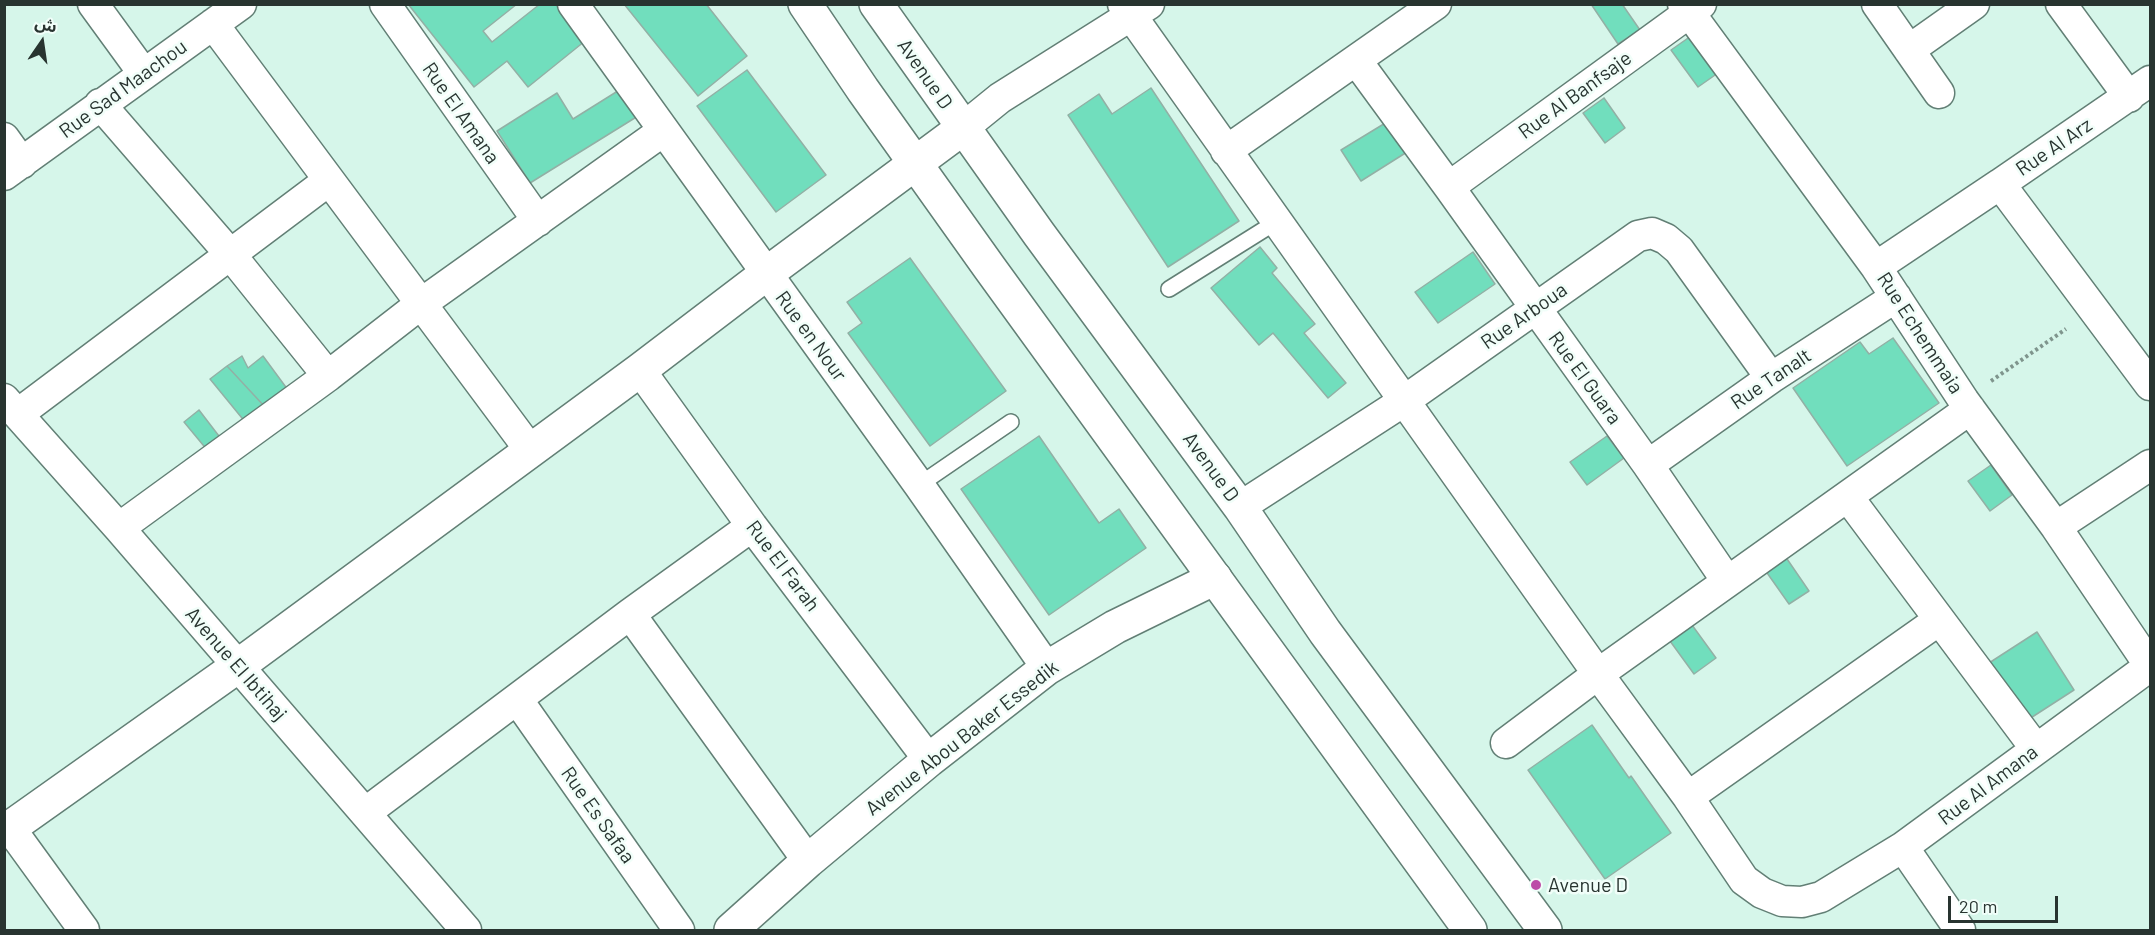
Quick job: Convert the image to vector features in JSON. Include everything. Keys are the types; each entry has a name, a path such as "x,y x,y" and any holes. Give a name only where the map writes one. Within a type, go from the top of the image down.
{"main road":[{"path":"805,4 916,164 1470,930"},
{"name":"Avenue D","path":"876,4 963,128 1240,507 1325,632 1545,930"},
{"path":"8,830 238,666 640,370 963,128"},
{"name":"Avenue Abou Baker Essedik","path":"731,930 808,861 929,760 1047,668 1115,627 1215,578"}],"street":[{"path":"93,4 144,74"},
{"name":"Rue Sad Maachou","path":"14,169 100,104 241,4"},
{"name":"Rue El Amana","path":"385,4 537,221"},
{"name":"Rue en Nour","path":"573,4 919,485 1047,668"},
{"path":"1226,151 1436,4"},
{"path":"1877,4 1939,93"},
{"path":"1909,50 1974,4"},
{"path":"2061,4 2140,89"},
{"name":"Rue Al Banfsaje","path":"1449,187 1691,7"},
{"name":"Rue Echemmaia","path":"1691,7 1876,267 1967,405 2056,527 2150,666"},
{"path":"963,128 1000,98 1134,9 1226,151 1688,797 1939,620"},
{"path":"213,24 530,450"},
{"name":"Rue El Guara","path":"1356,60 1648,465 1727,581"},
{"name":"Rue Al Arz","path":"2140,89 2000,184 2151,385"},
{"path":"100,104 230,254 328,376"},
{"path":"119,528 328,376 422,303 663,131"},
{"path":"4,138 14,169"},
{"path":"11,407 230,254 328,181"},
{"path":"1876,267 2000,184"},
{"name":"Rue Arboua","path":"1240,507 1404,401 1638,236 1652,233 1666,239 1679,250 1771,378"},
{"name":"Rue Tanalt","path":"1648,465 1771,378 1896,297"},
{"name":"Rue El Farah","path":"640,370 752,526 929,760"},
{"path":"1506,743 1727,581 1848,497 1967,405"},
{"name":"Avenue El Ibtihaj","path":"11,407 119,528 466,930"},
{"path":"2056,527 2151,465"},
{"path":"1848,497 2036,749"},
{"path":"365,813 630,614 752,526"},
{"path":"630,614 808,861"},
{"name":"Rue Al Amana","path":"1688,797 1744,880 1762,893 1782,901 1802,902 1821,897 1904,847 2150,666"},
{"name":"Rue Es Safaa","path":"517,699 678,930"},
{"path":"8,830 84,930"},
{"path":"1904,847 1960,930"}],"lane":[{"path":"1169,289 1276,222"},
{"path":"919,485 1011,422"}],"path":[{"path":"1967,405 2094,309"}],"building":[{"path":"408,4 517,4 483,31 492,42 540,4 556,4 585,41 528,87 507,61 474,87"},
{"path":"624,4 706,4 747,56 698,96"},
{"path":"1591,4 1622,4 1640,30 1618,44"},
{"path":"1691,36 1718,73 1698,87 1671,50"},
{"path":"747,70 826,175 776,212 697,106"},
{"path":"1151,88 1239,221 1168,267 1068,115 1099,94 1112,114"},
{"path":"621,89 638,116 530,183 497,131 557,93 573,119"},
{"path":"1604,98 1625,128 1605,143 1583,113"},
{"path":"1387,122 1407,152 1361,181 1341,150"},
{"path":"1260,247 1277,268 1272,273 1315,324 1304,333 1346,383 1328,398 1273,333 1259,345 1211,288"},
{"path":"1473,252 1495,284 1438,323 1415,292"},
{"path":"910,258 1006,391 930,446 848,333 862,323 847,302"},
{"path":"1893,338 1939,403 1847,466 1793,388 1860,342 1869,354"},
{"path":"242,356 248,368 263,356 288,390 265,407 227,366"},
{"path":"227,366 265,407 246,423 210,379"},
{"path":"199,410 222,440 208,451 184,422"},
{"path":"1039,436 1099,523 1119,509 1146,548 1049,615 961,489"},
{"path":"1607,436 1624,458 1587,485 1570,462"},
{"path":"1991,465 2012,495 1990,511 1968,481"},
{"path":"1785,556 1809,591 1789,604 1765,570"},
{"path":"1692,625 1716,658 1694,674 1670,641"},
{"path":"2037,632 2074,690 2026,721 1989,663"},
{"path":"1592,725 1671,833 1605,879 1528,770"}],"place":[{"name":"Avenue D","path":"1536,885"}]}
